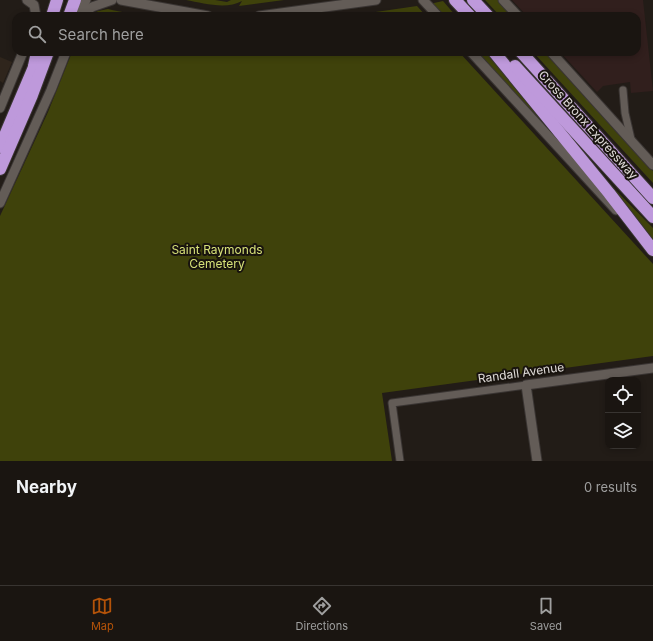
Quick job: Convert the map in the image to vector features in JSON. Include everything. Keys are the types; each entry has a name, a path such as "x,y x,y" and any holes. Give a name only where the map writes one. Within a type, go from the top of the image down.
{"highway":[{"path":"46,12 50,0"},
{"path":"53,12 57,0"},
{"path":"61,12 65,0"},
{"path":"70,12 74,0"},
{"path":"455,0 465,12"},
{"path":"473,0 484,12"},
{"path":"0,147 37,56"},
{"path":"0,169 32,95 47,56"},
{"path":"32,95 54,56"},
{"path":"497,56 609,193 653,250"},
{"name":"Cross Bronx Expressway","path":"506,56 653,217"},
{"name":"Cross Bronx Expressway","path":"525,56 653,198"},
{"path":"611,150 653,191"}],"street":[{"path":"27,0 34,5 35,12"},
{"path":"37,12 41,0"},
{"path":"81,12 86,0"},
{"path":"86,12 92,7 112,0"},
{"path":"121,0 186,12"},
{"path":"289,12 376,0"},
{"path":"423,0 434,12"},
{"path":"503,0 514,12"},
{"path":"0,108 21,56"},
{"path":"0,203 51,90 64,56"},
{"path":"475,56 653,250"},
{"path":"555,56 653,165"},
{"path":"623,90 625,113 631,140"},
{"name":"Randall Avenue","path":"400,461 392,403 653,368"},
{"path":"526,385 537,461"}],"shaded area":[{"path":"512,0 643,0 653,91 631,93 630,82 603,86 597,92 564,56 641,56 641,12 523,12"},
{"path":"0,57 12,62 3,83 0,81"}],"green space":[{"path":"186,0 215,0 227,2 231,0 284,0 239,6 242,1 236,4 222,5"},
{"path":"485,0 498,0 508,12 496,12"},
{"path":"443,1 453,12 440,12 433,4"},
{"path":"417,6 422,12 376,12"},
{"path":"108,9 123,12 96,12"},
{"name":"Saint Raymonds Cemetery","path":"70,56 463,56 653,264 653,356 382,393 392,461 0,461 0,216 48,112"},
{"path":"480,56 492,56 553,130 555,139"},
{"path":"537,56 549,56 653,171 653,183"},
{"path":"587,161 653,228 653,243"}]}
